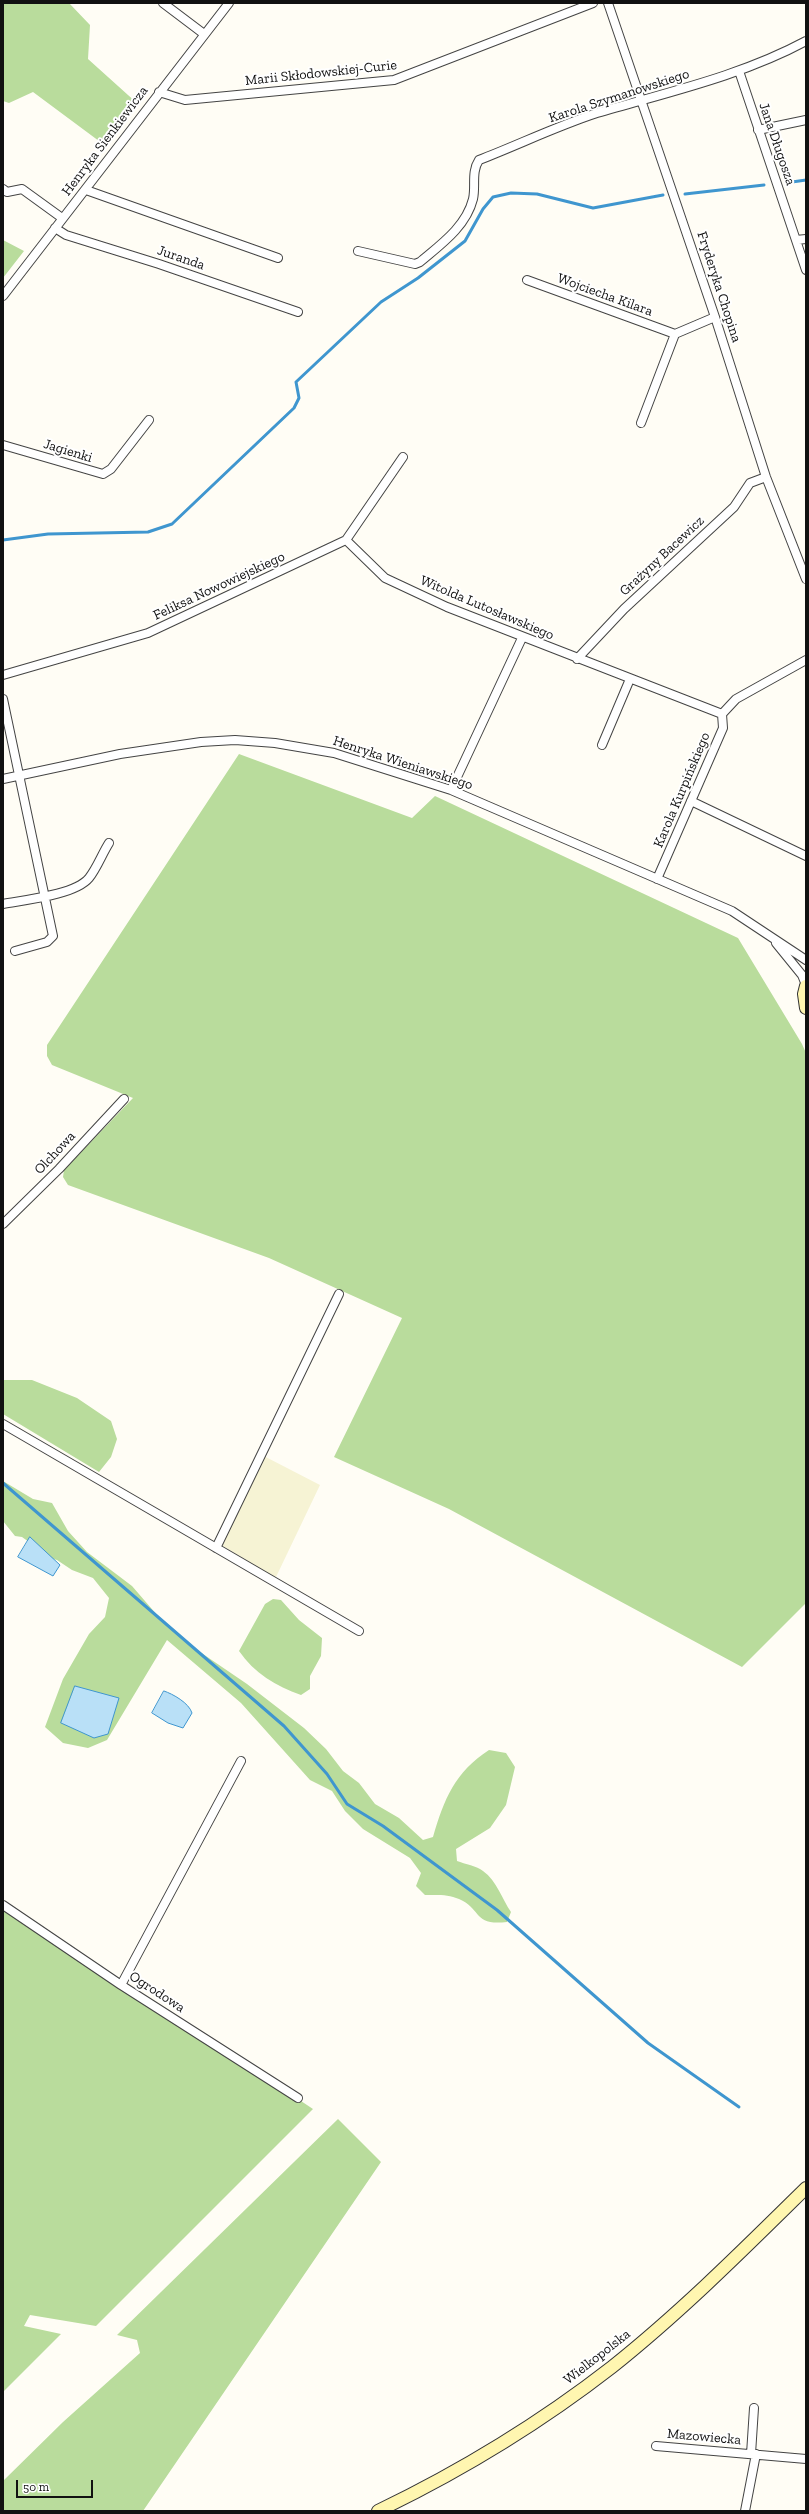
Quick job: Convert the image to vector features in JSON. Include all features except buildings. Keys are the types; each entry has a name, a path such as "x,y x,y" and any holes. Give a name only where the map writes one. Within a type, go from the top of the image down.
{"main road":[{"path":"806,986 804,994 806,1008"},
{"name":"Wielkopolska","path":"378,2511 414,2494 489,2451 538,2420 612,2367 676,2312 806,2188"}],"street":[{"path":"163,3 204,34"},
{"name":"Henryka Sienkiewicza","path":"3,296 229,3"},
{"name":"Marii Skłodowskiej-Curie","path":"159,92 185,100 394,80 593,3"},
{"name":"Fryderyka Chopina","path":"608,3 715,317 766,477 806,579"},
{"name":"Karola Szymanowskiego","path":"358,251 415,264 420,262 458,229 472,200 475,167 479,160 596,114 643,102 739,71 779,56 806,40"},
{"name":"Jana Długosza","path":"739,71 806,270"},
{"path":"758,130 806,120"},
{"path":"3,189 7,192 22,189 62,218"},
{"path":"86,190 278,258"},
{"name":"Juranda","path":"55,228 66,235 159,264 298,312"},
{"path":"796,240 806,239"},
{"name":"Wojciecha Kilara","path":"526,280 675,334"},
{"path":"641,422 675,334 715,317"},
{"name":"Jagienki","path":"3,445 103,474 111,469 149,420"},
{"path":"346,540 403,457"},
{"name":"Grażyny Bacewicz","path":"577,659 624,609 734,507 750,483 766,477"},
{"name":"Witolda Lutosławskiego","path":"346,540 386,578 447,607 522,638 722,714"},
{"name":"Feliksa Nowowiejskiego","path":"3,675 61,660 148,633 346,540"},
{"path":"451,790 522,638"},
{"path":"722,714 736,699 806,660"},
{"path":"602,745 630,679"},
{"path":"3,699 18,776 53,936 47,942 15,951"},
{"name":"Karola Kurpińskiego","path":"658,879 723,728 722,714"},
{"name":"Henryka Wieniawskiego","path":"3,779 128,753 201,742 235,740 275,743 334,753 451,790 732,911 806,960"},
{"path":"691,801 806,856"},
{"path":"3,904 45,897 73,888 88,879 109,843"},
{"name":"Henryka Wieniawskiego","path":"770,935 802,975 806,986"},
{"name":"Olchowa","path":"3,1224 59,1169 124,1099"},
{"path":"216,1548 339,1294"},
{"path":"3,1424 359,1631"},
{"path":"121,1985 241,1761"},
{"name":"Ogrodowa","path":"3,1905 121,1985 298,2098"},
{"name":"Mazowiecka","path":"746,2511 753,2454 754,2408"},
{"name":"Mazowiecka","path":"656,2446 806,2459"}],"shaded area":[{"path":"258,1453 320,1485 276,1577 268,1574 215,1541"}],"green space":[{"path":"3,3 69,3 90,25 88,59 138,104 103,144 33,92 9,103 3,101"},
{"path":"3,240 24,251 3,278"},
{"path":"239,754 412,818 435,796 738,938 802,1044 806,1053 806,1603 742,1667 449,1509 334,1457 402,1318 269,1258 68,1185 63,1177 64,1170 133,1098 52,1065 47,1056 47,1045"},
{"path":"3,1380 32,1380 77,1398 111,1421 117,1439 111,1457 99,1472 3,1414"},
{"path":"3,1481 33,1499 52,1503 68,1531 87,1552 132,1586 164,1623 200,1652 247,1684 304,1728 326,1749 343,1771 359,1783 375,1804 399,1818 423,1840 433,1837 442,1810 452,1788 467,1768 477,1758 489,1750 506,1753 515,1767 506,1805 490,1828 456,1849 457,1861 480,1869 488,1875 496,1885 511,1912 507,1922 488,1922 479,1916 466,1903 455,1897 425,1895 416,1886 421,1873 410,1858 363,1829 345,1811 332,1791 310,1780 241,1703 167,1640 107,1740 88,1748 63,1743 45,1727 63,1679 89,1634 105,1617 109,1598 93,1578 72,1570 57,1560 42,1556 36,1547 22,1537 15,1536 3,1521"},
{"path":"273,1599 281,1600 299,1620 322,1638 321,1656 310,1676 310,1689 301,1695 266,1678 245,1659 239,1651 265,1604"},
{"path":"3,1903 313,2109 96,2326 30,2315 24,2326 61,2334 3,2392"},
{"path":"338,2119 381,2162 143,2511 3,2511 3,2481 63,2422 140,2353 137,2340 117,2335"}],"water":[{"path":"30,1537 60,1565 53,1576 18,1557"},
{"path":"75,1686 119,1698 108,1734 94,1738 61,1723"},
{"path":"164,1691 180,1699 190,1709 192,1713 183,1728 168,1723 152,1713"}],"waterway":[{"path":"792,182 806,180"},
{"path":"685,194 764,185"},
{"path":"3,540 48,534 148,532 172,524 294,408 299,398 296,382 381,302 418,278 465,241 483,209 493,197 511,193 537,194 593,208 663,195"},
{"path":"3,1483 284,1726 327,1774 347,1804 383,1826 497,1910 648,2043 739,2107"}]}
